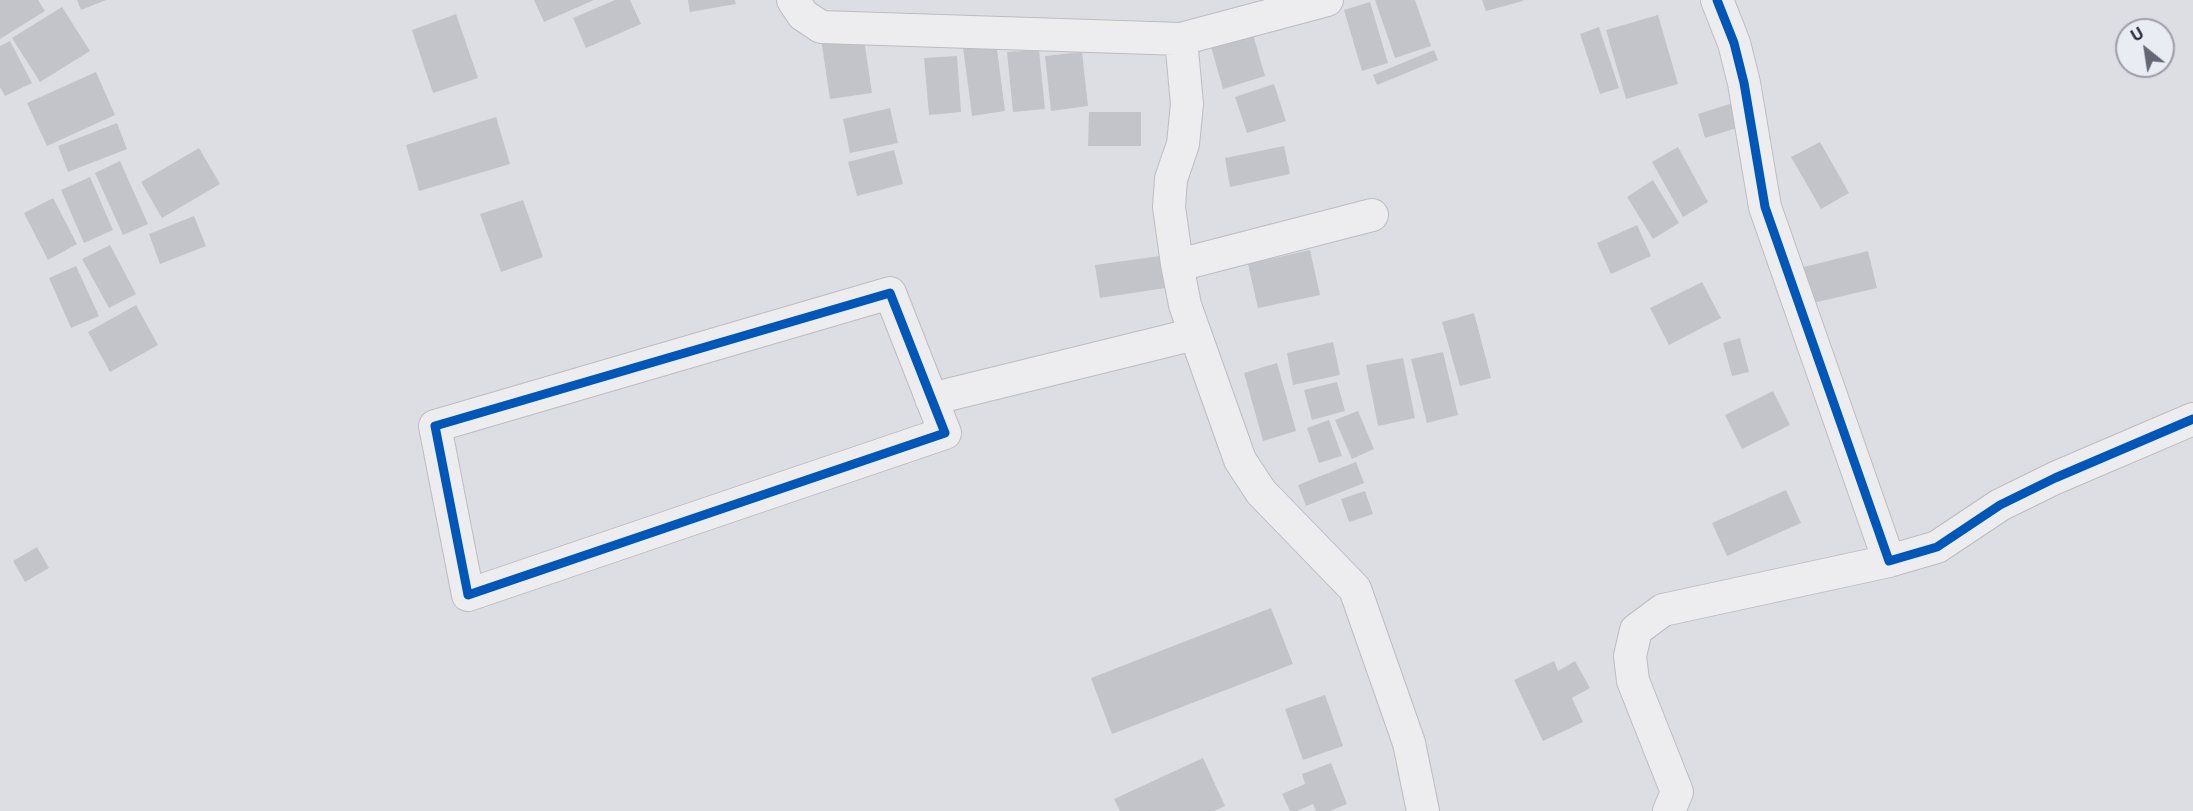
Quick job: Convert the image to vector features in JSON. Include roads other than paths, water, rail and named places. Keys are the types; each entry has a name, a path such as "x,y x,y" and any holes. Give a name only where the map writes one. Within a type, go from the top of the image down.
{"street":[{"path":"793,0 803,15 821,27 1182,39 1327,0"},
{"path":"1717,0 1734,43 1744,82 1765,207 1889,561"},
{"path":"1182,39 1186,114 1183,144 1171,180 1169,207 1185,305 1240,460 1261,492 1355,589 1409,743 1423,811"},
{"path":"1177,264 1372,215"},
{"path":"890,294 931,399 945,433 468,595 435,426 890,294"},
{"path":"931,399 1195,334"},
{"path":"1669,811 1677,792 1633,681 1629,656 1636,630 1663,610 1889,561 1937,547 2000,505 2055,478 2193,418"}]}
